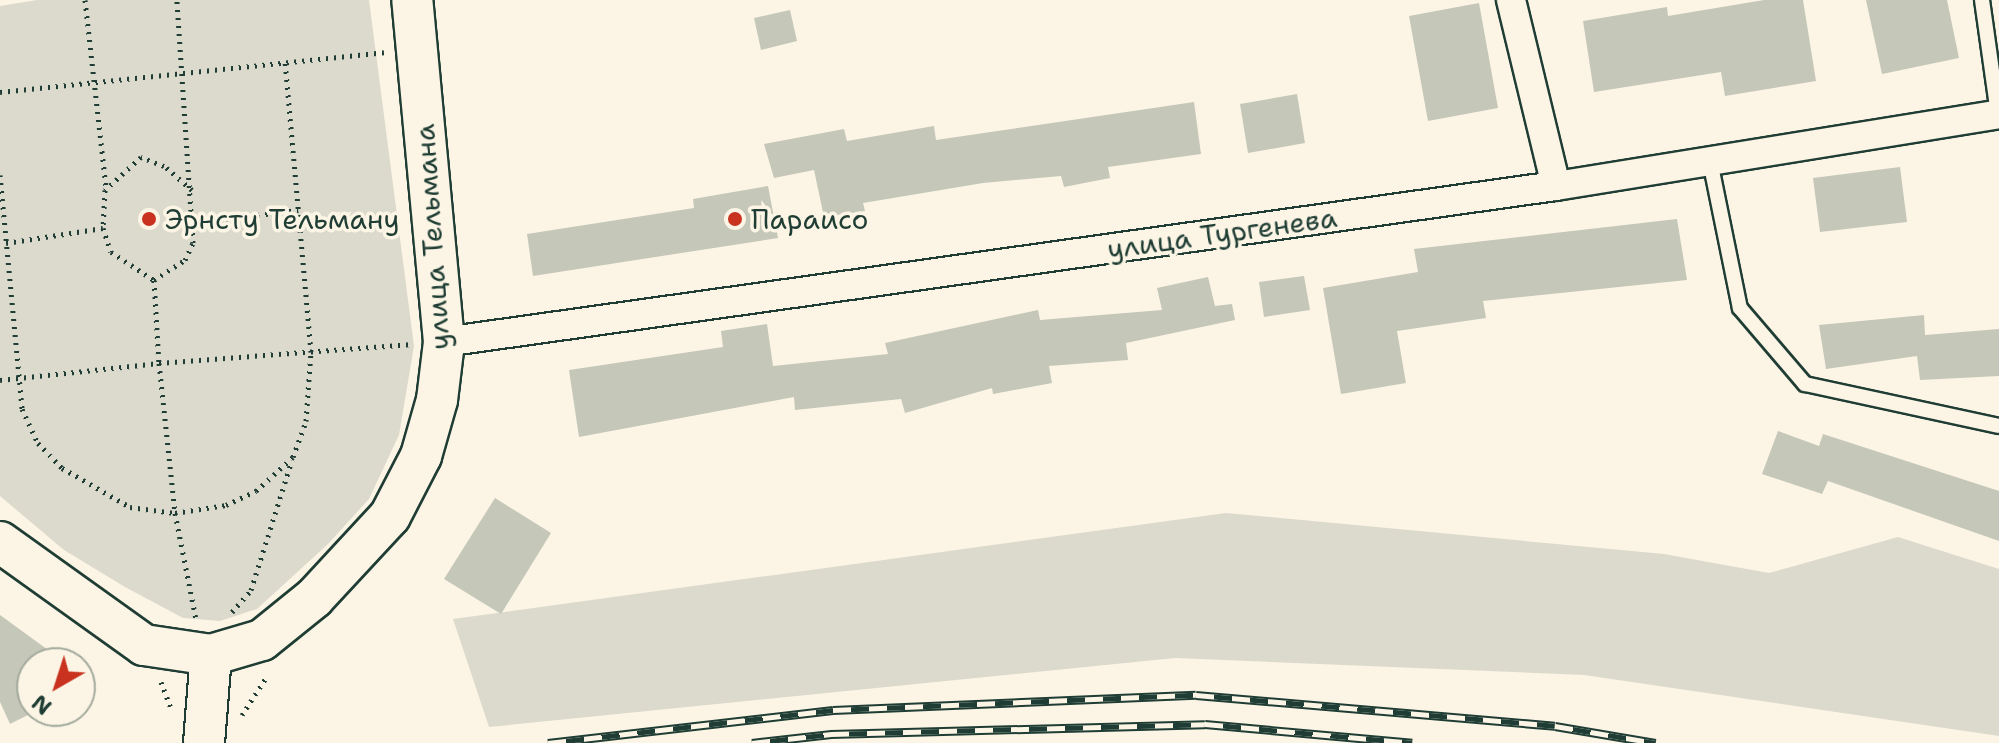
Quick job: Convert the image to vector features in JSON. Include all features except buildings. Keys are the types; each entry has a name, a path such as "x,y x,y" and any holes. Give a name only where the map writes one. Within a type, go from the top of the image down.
{"street":[{"name":"улица Тельмана","path":"0,542 144,645 210,637 262,640 314,598 390,516 421,456 437,400 444,342 412,0"},
{"path":"1511,0 1556,186"},
{"name":"улица Тургенева","path":"444,342 1556,186 1998,114"},
{"path":"204,743 210,637"}],"lane":[{"path":"1982,0 1998,114"},
{"path":"1710,161 1740,308 1805,384 1999,426"}],"path":[{"path":"85,0 106,188 103,228 111,252 154,280"},
{"path":"154,280 185,260 194,223 177,0"},
{"path":"383,39 387,67"},
{"path":"0,92 385,51"},
{"path":"210,637 251,590 306,421 311,352 285,62"},
{"path":"106,188 141,157 164,166 192,190"},
{"path":"0,175 22,409 38,443 62,468 130,507 175,513 226,505 256,491 293,457"},
{"path":"194,223 298,210"},
{"path":"6,243 103,228"},
{"path":"154,280 159,363 175,513 210,637"},
{"path":"0,380 159,363 384,346"},
{"path":"154,671 171,721"}],"shaded area":[{"path":"37,0 369,0 414,346 399,435 369,499 328,544 257,609 220,621 183,618 64,550 0,496 0,6"},
{"path":"1226,513 1664,554 1769,573 1898,537 1999,569 1999,736 1584,675 1175,658 489,727 453,619"}],"railway":[{"path":"548,743 833,710 1196,695 1555,726 1656,743"},
{"path":"752,743 831,734 1205,724 1412,743"}],"place":[{"name":"Эрнсту Тельману","path":"149,219"},
{"name":"Параисо","path":"735,219"}]}
